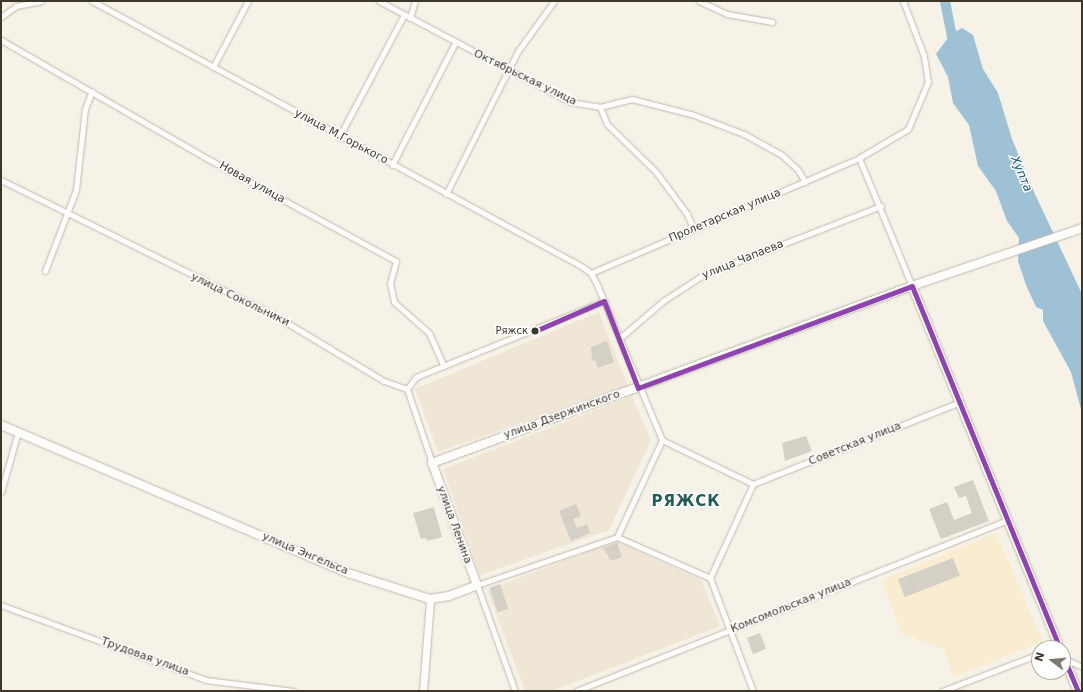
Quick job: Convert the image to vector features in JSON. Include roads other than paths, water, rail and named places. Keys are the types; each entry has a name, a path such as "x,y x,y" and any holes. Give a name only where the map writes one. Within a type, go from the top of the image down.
{"main road":[{"name":"улица Дзержинского","path":"432,464 912,286 1078,229"},
{"path":"912,286 958,404 1055,640"},
{"name":"улица Энгельса","path":"1,425 351,574 430,599"},
{"name":"улица Ленина","path":"432,464 477,586"},
{"path":"423,691 430,599 477,586"},
{"path":"1071,674 1078,691"}],"street":[{"path":"1,17 16,6 42,1"},
{"name":"улица М.Горького","path":"92,1 339,137 574,261 591,273"},
{"path":"213,67 248,1"},
{"name":"Октябрьская улица","path":"379,1 455,43 570,102 600,107"},
{"path":"410,18 415,1"},
{"path":"446,194 526,38 554,1"},
{"path":"699,1 727,14 772,22"},
{"name":"Пролетарская улица","path":"591,273 859,158 908,129 928,82 924,56 904,1"},
{"path":"339,137 404,14"},
{"name":"Новая улица","path":"1,40 208,159 396,261 390,283 394,302 429,333 444,366"},
{"path":"392,165 455,43"},
{"path":"45,271 76,190 85,109 92,91"},
{"path":"693,228 687,214 656,172 607,124 600,107 632,99 691,114 776,151 798,170 805,182"},
{"path":"859,158 881,206 912,286"},
{"name":"улица Сокольники","path":"1,180 274,315 384,381 407,389"},
{"name":"улица Чапаева","path":"620,338 663,301 703,275 881,206"},
{"path":"591,273 620,338 638,388 662,440 753,484 710,578"},
{"path":"432,464 407,389 416,378 604,301"},
{"name":"Советская улица","path":"753,484 958,404"},
{"path":"1,492 18,432"},
{"path":"617,537 662,440"},
{"name":"Комсомольская улица","path":"576,691 1006,521"},
{"path":"515,691 477,586 617,537 710,578 753,691"},
{"name":"Трудовая улица","path":"1,604 206,680 274,690 293,691"},
{"path":"942,691 1031,657"},
{"path":"1071,661 1082,667"}],"water":[{"path":"962,28 973,35 983,69 998,93 1012,139 1034,192 1082,294 1082,413 1071,372 1043,321 1043,310 1036,307 1026,285 1018,261 1019,238 1007,221 996,191 978,166 969,125 953,103 948,77 936,54 951,34"}],"waterway":[{"name":"Хупта","path":"945,1 954,47"}],"place":[{"name":"Ряжск","path":"535,331"}],"district":[{"name":"РЯЖСК","path":"686,502"}]}
